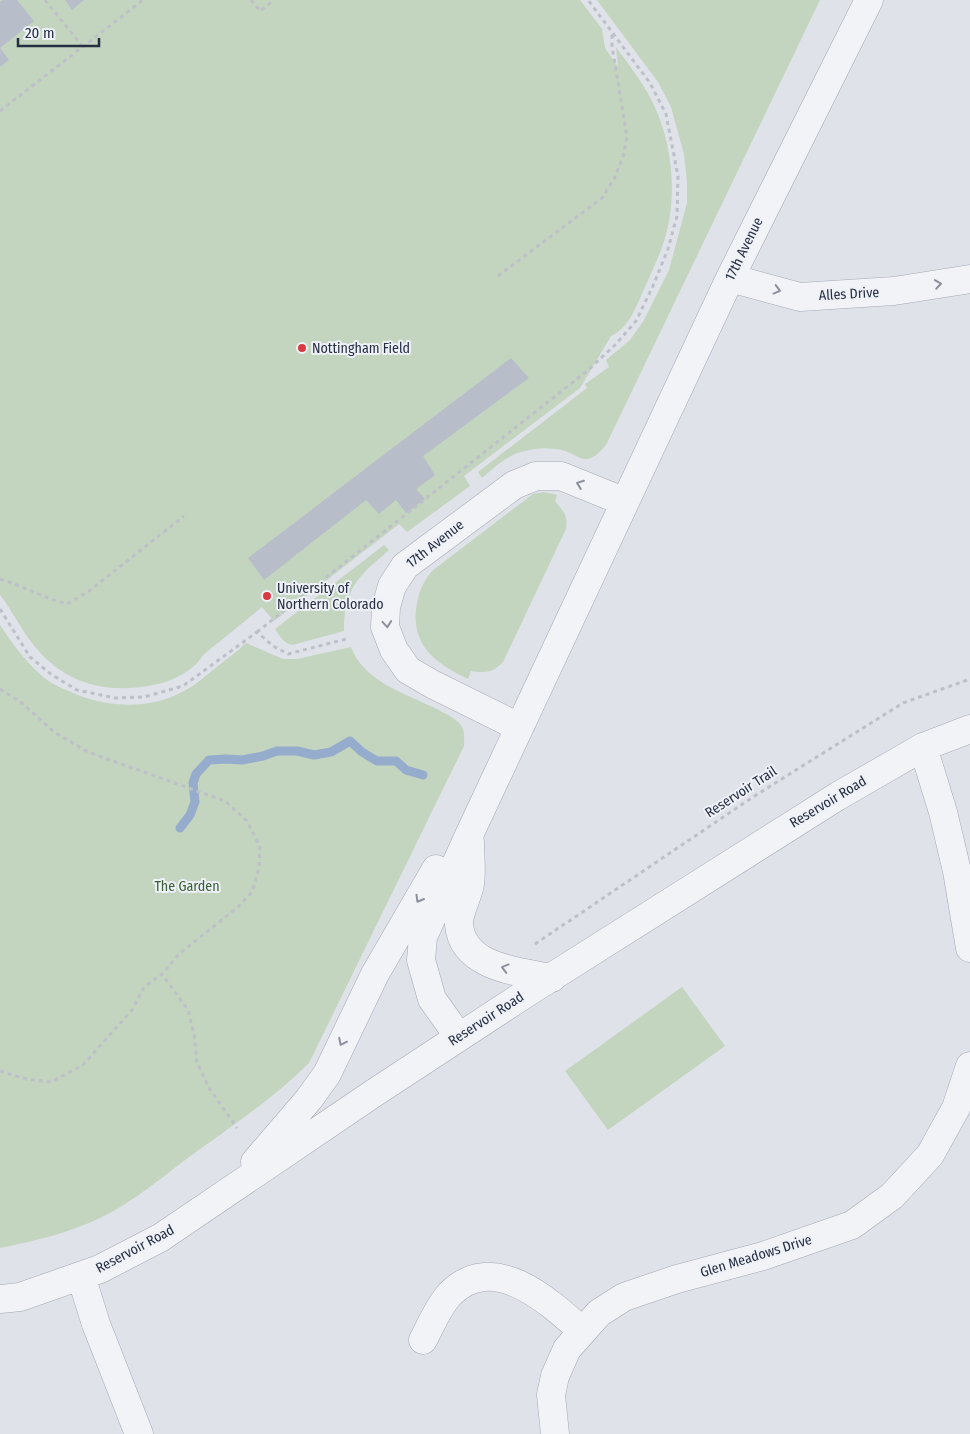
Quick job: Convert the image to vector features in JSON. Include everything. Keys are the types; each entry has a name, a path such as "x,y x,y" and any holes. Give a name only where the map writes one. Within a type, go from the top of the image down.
{"street":[{"name":"17th Avenue","path":"459,1037 432,999 421,960 423,937 730,278 870,0"},
{"name":"Alles Drive","path":"730,278 800,296 894,291 970,279"},
{"name":"17th Avenue","path":"520,727 432,684 408,670 394,650 386,627 386,607 392,586 405,566 514,485 536,476 561,476 625,502"},
{"name":"Reservoir Road","path":"0,1299 20,1297 100,1269 160,1238 459,1037 838,796 923,747 970,729"},
{"path":"923,747 943,812 957,871 970,948"},
{"path":"470,833 470,883 459,924 463,939 473,953 484,961 507,969 552,978"},
{"path":"232,1189 318,1088 327,1074 375,974 436,869 470,833"},
{"name":"Glen Meadows Drive","path":"555,1434 551,1395 555,1376 567,1349 599,1313 624,1297 677,1279 763,1256 852,1225 892,1196 930,1155 956,1108 970,1066"},
{"path":"81,1276 96,1324 139,1434"},
{"path":"423,1340 436,1314 451,1294 468,1282 486,1277 508,1279 530,1290 557,1309 582,1331"}],"path":[{"path":"45,0 83,47"},
{"path":"0,111 143,0"},
{"path":"251,0 260,10 274,0"},
{"path":"0,609 30,657 52,675 77,690 115,698 144,696 183,686 257,632 587,371 615,345 636,321 668,249 677,216 678,176 666,114 650,83 588,0"},
{"path":"498,276 602,198 614,179 624,157 627,137 612,46 612,32"},
{"path":"0,579 21,586 50,600 67,604 89,591 184,516"},
{"path":"257,632 273,646 288,654 346,639"},
{"name":"Reservoir Trail","path":"535,944 753,796 903,703 970,679"},
{"path":"0,689 22,703 54,732 88,752 225,801 247,821 260,847 259,868 252,892 238,907 179,954 162,974 144,987 132,1010 83,1065 52,1082 26,1079 0,1071"},
{"path":"162,974 188,1010 194,1034 197,1062 209,1088 237,1128"}],"green space":[{"name":"Nottingham Field","path":"0,0 580,0 602,29 605,48 618,67 616,47 644,87 659,117 668,150 672,186 669,221 661,251 628,322 611,336 580,388 464,476 470,486 407,532 399,524 274,621 262,607 181,675 160,684 134,688 116,688 84,682 54,666 41,654 0,595"},
{"path":"597,0 820,0 606,445 592,458 586,459 551,448 525,451 505,459 482,478 478,472 587,388 585,384 609,367 606,360 630,340 644,320 669,270 687,203 684,154 671,107 658,82"},
{"path":"544,492 557,495 555,501 566,517 566,529 503,662 496,668 488,671 471,671 468,679 437,661 423,644 418,634 416,623 416,610 421,589 432,571 533,494"},
{"path":"384,545 389,550 361,576 350,594 344,631 292,645 282,639 275,629"},
{"name":"The Garden","path":"0,625 24,657 49,681 68,691 91,699 130,705 170,698 182,692 201,680 246,643 283,659 297,659 351,647 357,659 375,678 399,692 451,716 457,721 463,729 464,746 309,1063 266,1101 125,1204 77,1228 0,1248"},
{"path":"682,987 725,1046 608,1130 565,1071"}],"building":[{"path":"3,0 17,0 34,21 0,48 0,2"},
{"path":"65,0 84,0 72,10"},
{"path":"0,48 9,60 0,67"},
{"path":"511,358 529,378 423,456 435,475 416,489 425,499 406,513 396,500 379,514 366,500 264,580 248,558"}],"waterway":[{"path":"180,828 190,815 195,802 193,783 196,774 209,760 242,760 277,751 297,751 314,755 331,752 350,741 362,752 377,761 396,761 406,770 423,775"}],"place":[{"name":"Nottingham Field","path":"302,348"},
{"name":"University of Northern Colorado","path":"267,596"}]}
